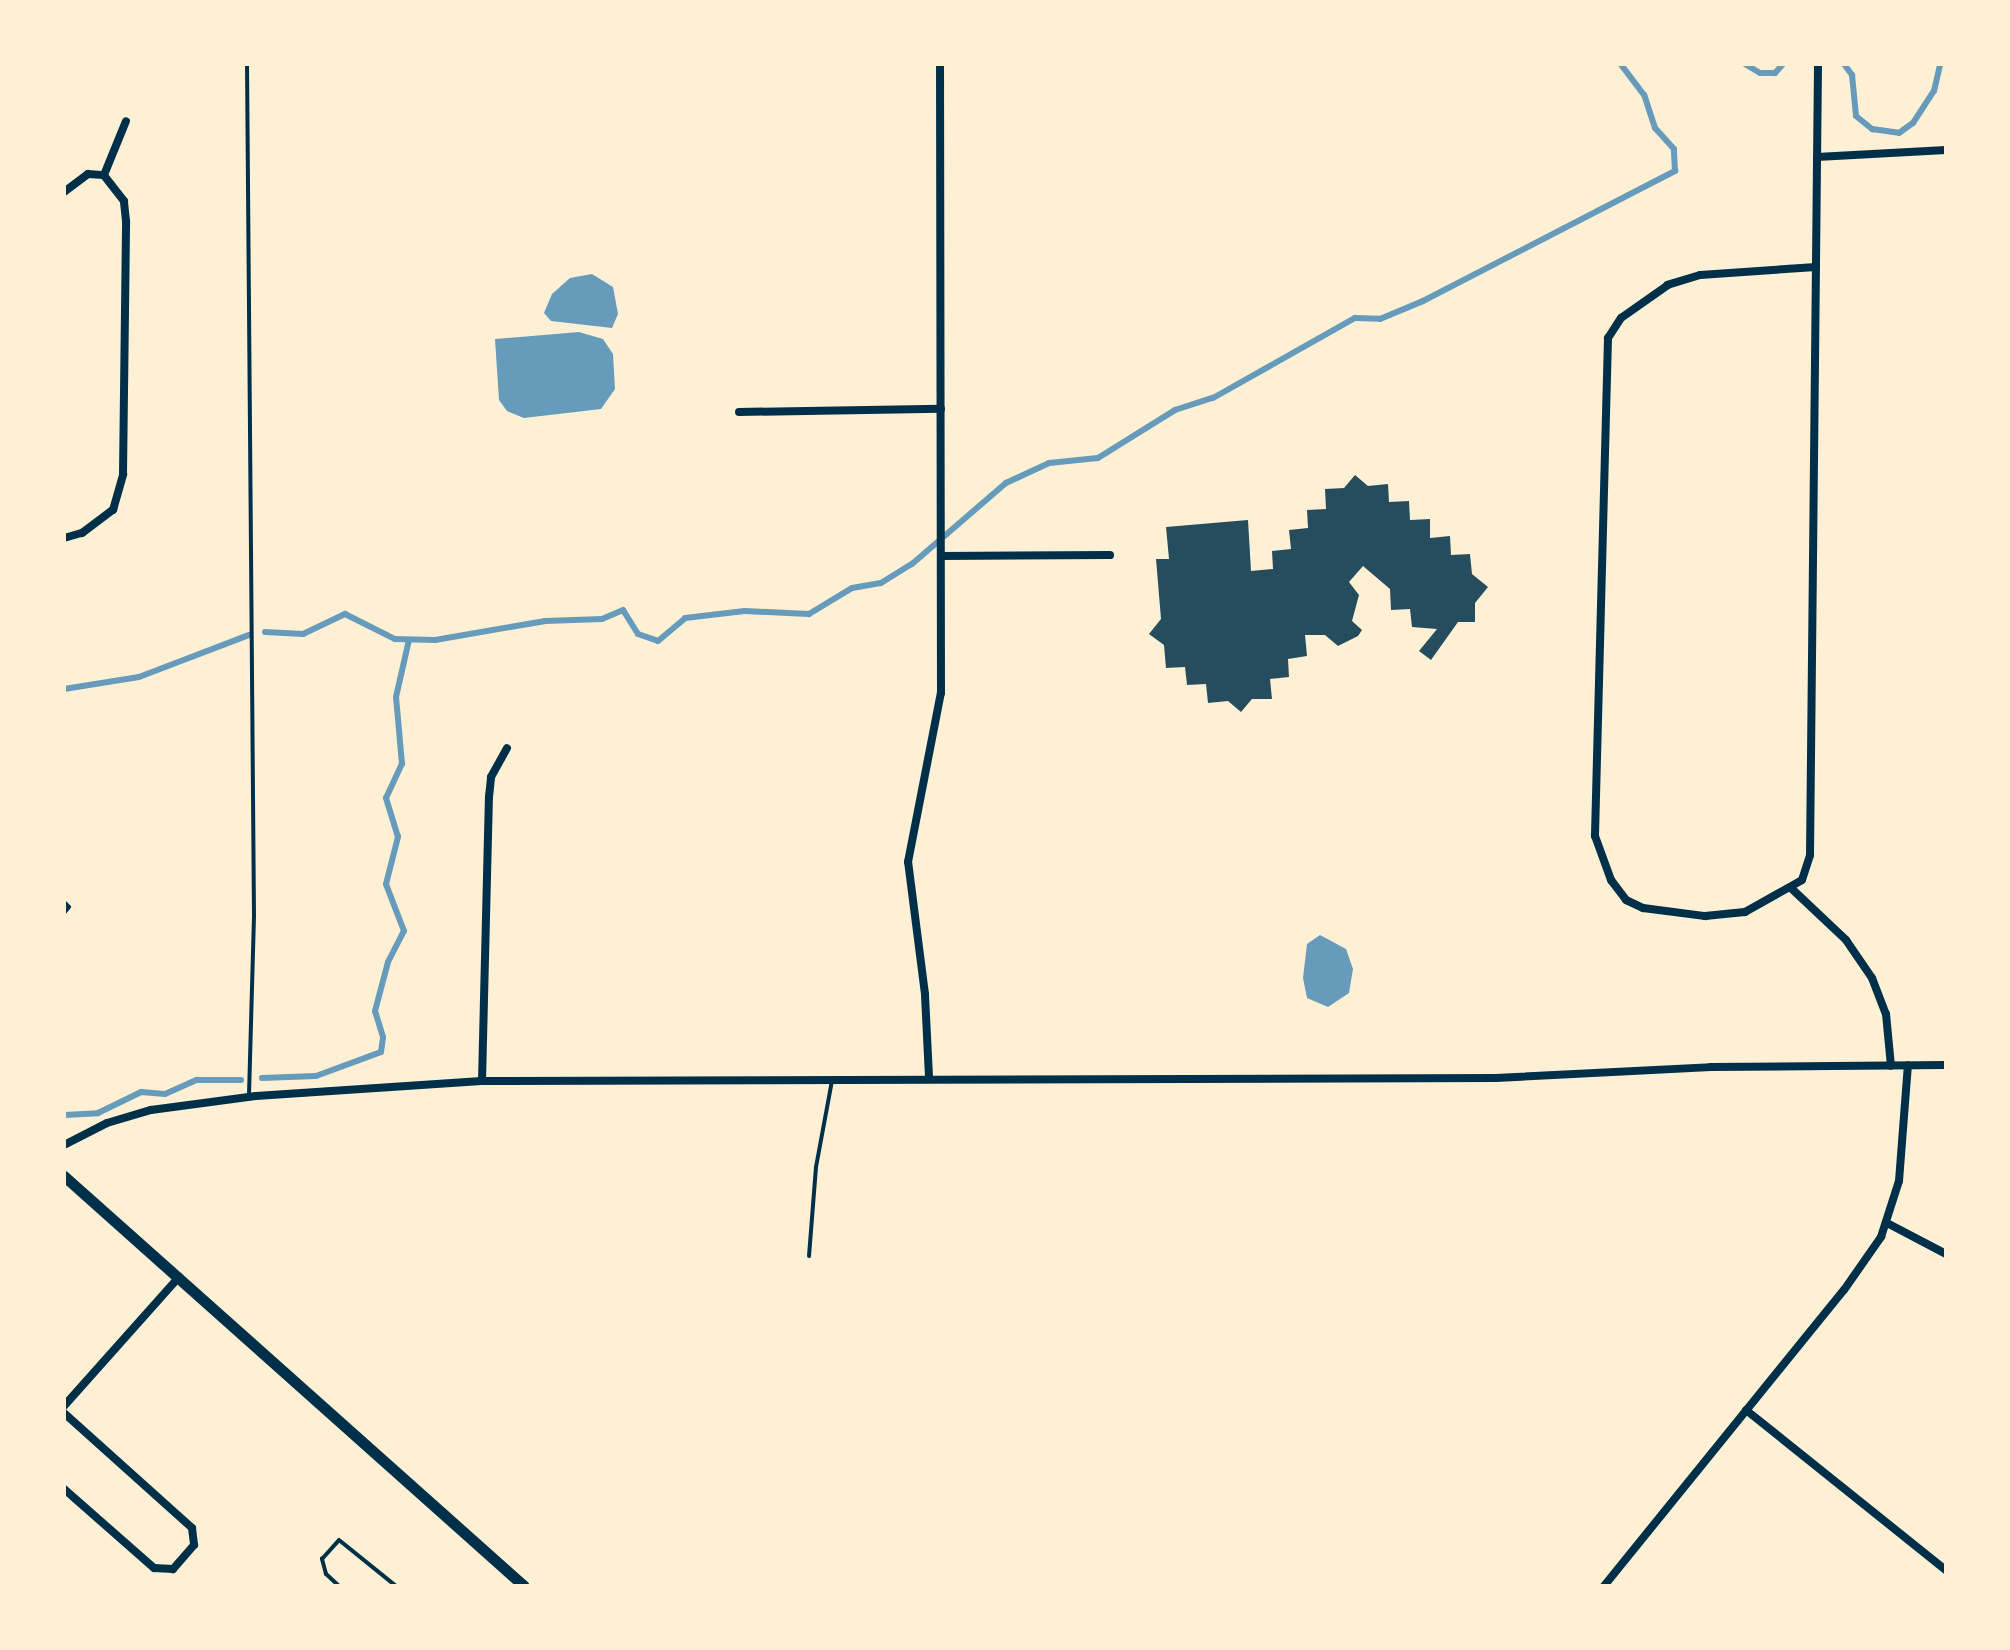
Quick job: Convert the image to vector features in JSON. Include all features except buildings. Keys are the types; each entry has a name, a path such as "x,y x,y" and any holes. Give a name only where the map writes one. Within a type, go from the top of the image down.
{"main road":[{"path":"64,1176 524,1586"}],"street":[{"path":"929,1077 925,994 908,862 941,693 940,64"},
{"path":"1816,267 1700,275 1668,285 1621,318 1608,338 1595,836 1611,880 1626,900 1643,908 1705,916 1745,912 1802,880 1811,832 1818,64"},
{"path":"104,175 126,121"},
{"path":"1817,157 1946,150"},
{"path":"64,192 88,174 104,175 117,186 126,221 123,474 113,510 91,529 64,538"},
{"path":"739,412 941,409"},
{"path":"941,554 1110,555"},
{"path":"482,1081 489,797 491,777 507,748"},
{"path":"1791,888 1846,940 1872,978 1886,1014 1891,1066"},
{"path":"1604,1586 1844,1290 1887,1223 1902,1162 1908,1065"},
{"path":"64,1145 92,1129 151,1110 249,1097 482,1081 929,1077 1496,1078 1711,1067 1946,1065"},
{"path":"1887,1223 1946,1254"},
{"path":"64,1406 179,1277"},
{"path":"1746,1410 1946,1570"},
{"path":"64,1413 192,1528 194,1545 173,1569 154,1568 64,1489"}],"lane":[{"path":"247,64 254,901 249,1097"},
{"path":"64,902 69,907 64,913"},
{"path":"809,1256 816,1167 832,1079"},
{"path":"339,1586 326,1574 322,1559 339,1540 396,1586"}],"water":[{"path":"592,274 613,287 618,314 612,328 551,321 544,313 552,294 570,278"},
{"path":"579,332 603,339 613,354 615,389 601,409 524,418 507,411 499,400 495,339"},
{"path":"1320,935 1346,949 1353,969 1349,993 1328,1007 1307,998 1303,978 1307,944"}],"waterway":[{"path":"265,632 303,634 345,614 395,639 435,640 545,621 602,619 623,610 638,634 658,641 685,618 745,611 809,614 852,588 881,583 912,564 1006,483 1049,463 1098,458 1175,410 1213,398 1355,318 1380,319 1423,301 1675,171 1674,149 1655,128 1644,95 1621,64"},
{"path":"1745,64 1760,73 1775,73 1783,64"},
{"path":"1844,64 1852,75 1856,116 1872,129 1899,133 1913,123 1934,91 1940,64"},
{"path":"64,689 139,677 249,635"},
{"path":"262,1078 316,1076 381,1052 383,1037 375,1011 388,962 404,931 386,884 398,837 386,798 402,764 396,697 409,640"},
{"path":"64,1115 98,1113 141,1092 165,1094 197,1080 241,1080"}]}
